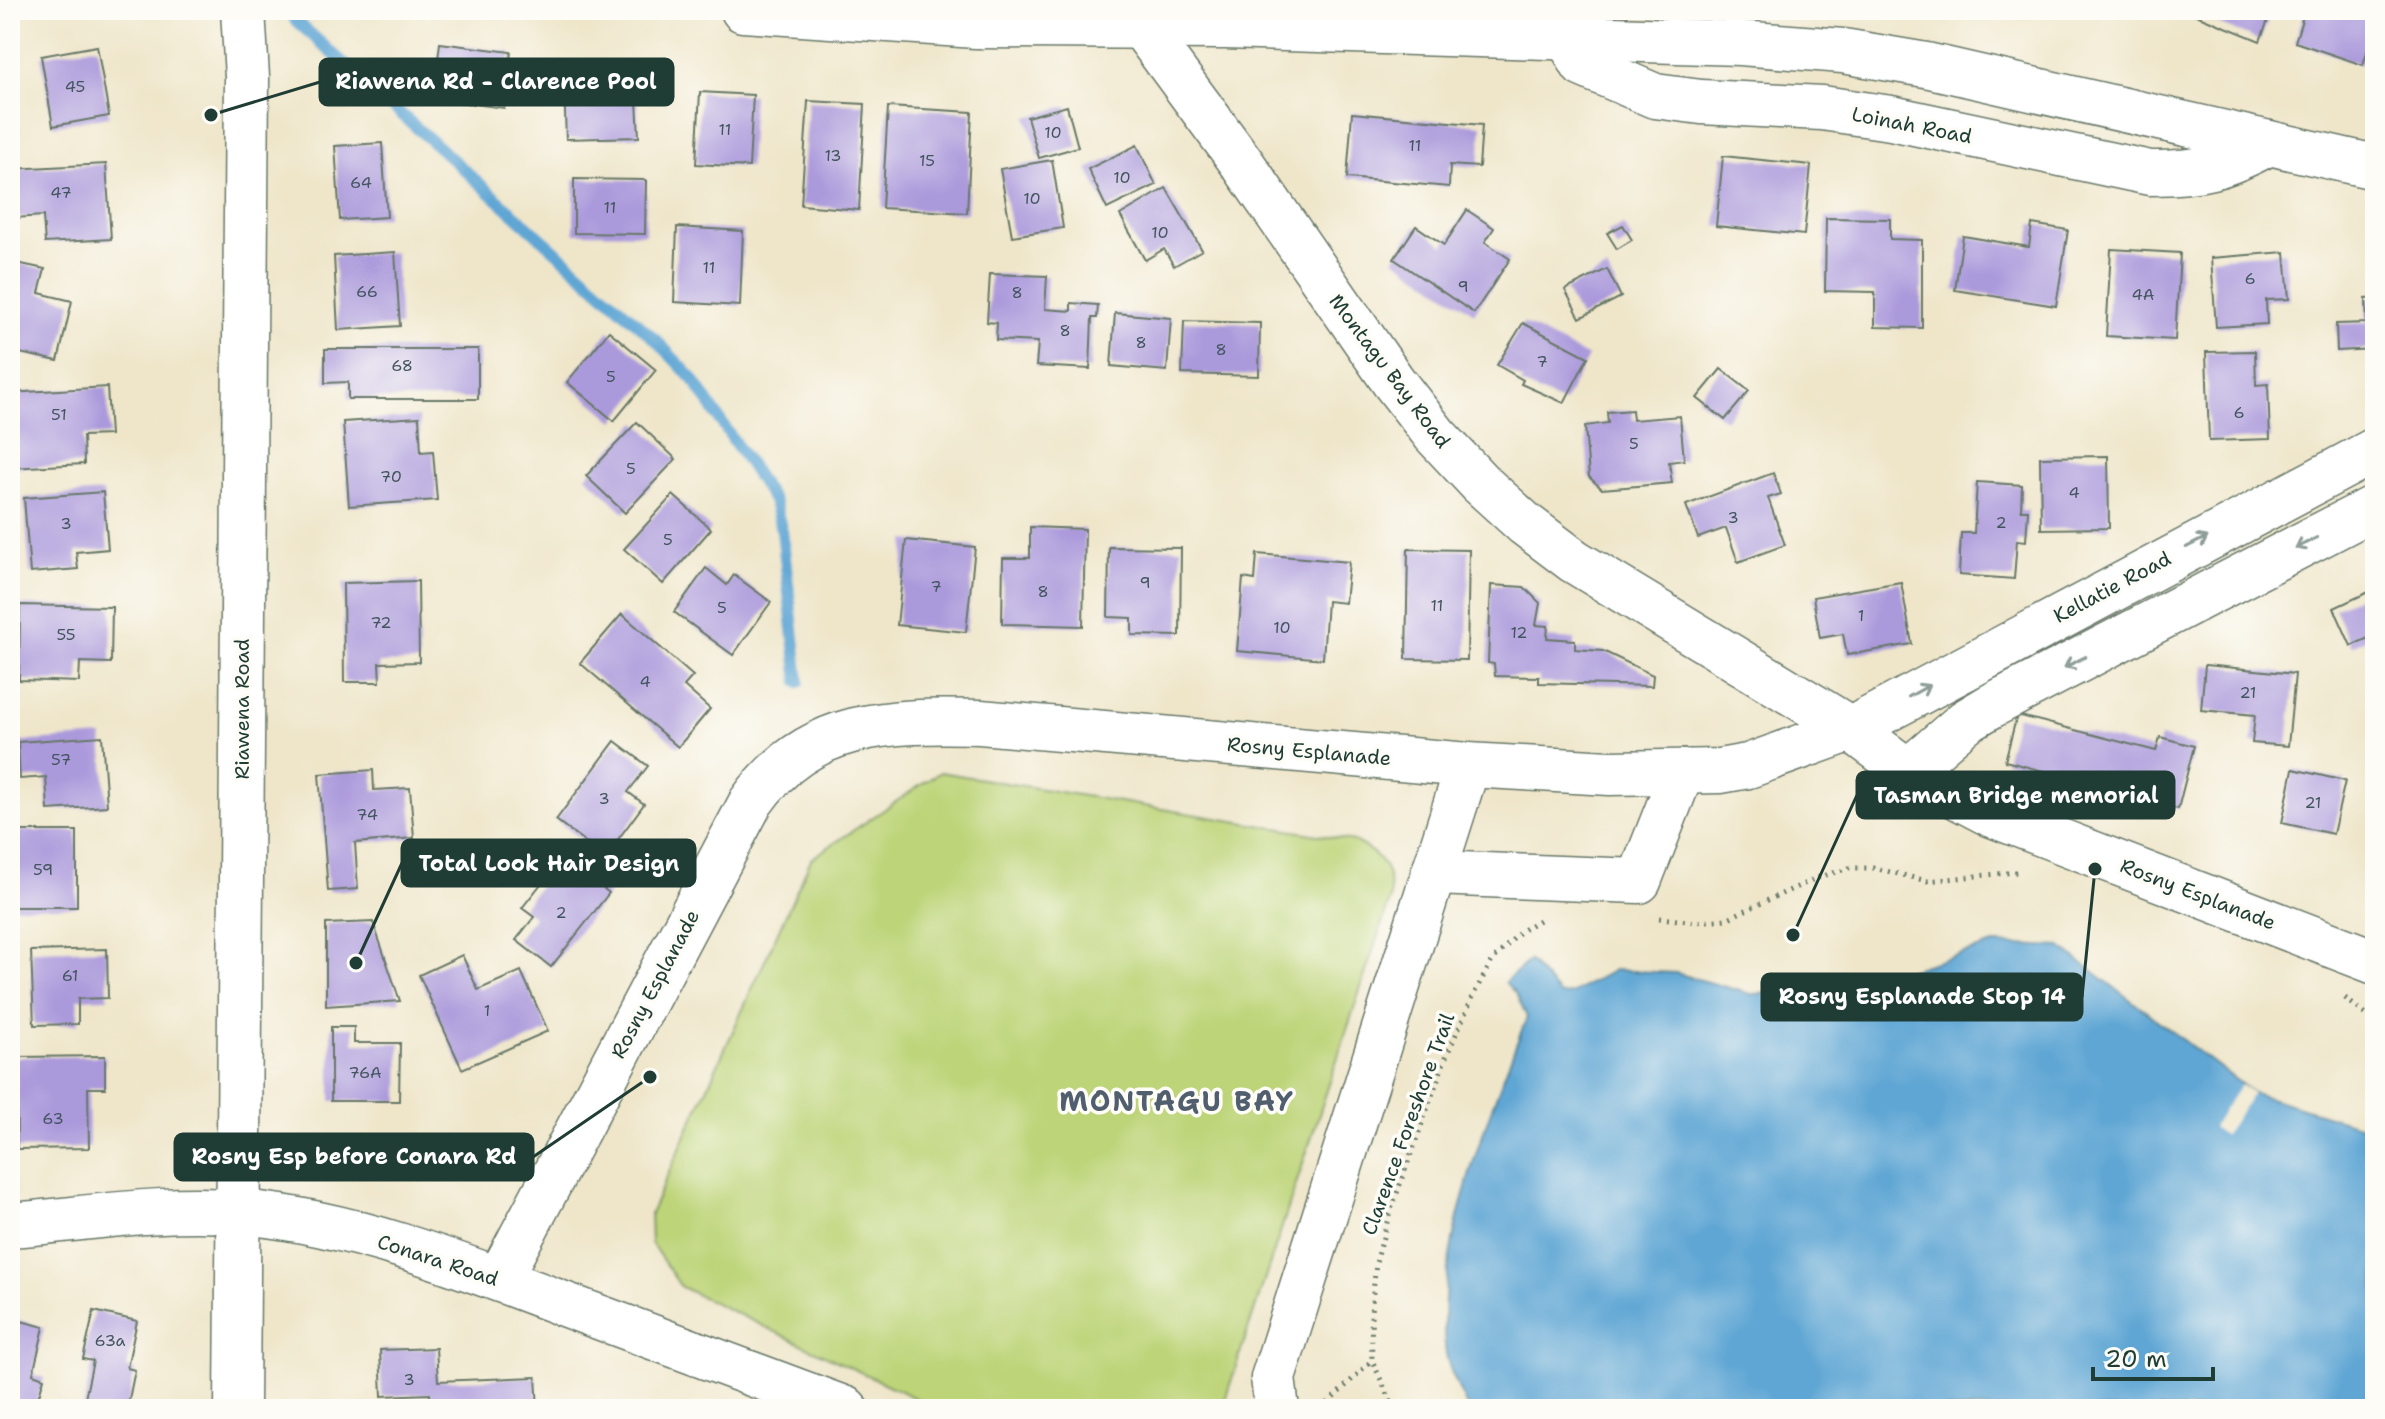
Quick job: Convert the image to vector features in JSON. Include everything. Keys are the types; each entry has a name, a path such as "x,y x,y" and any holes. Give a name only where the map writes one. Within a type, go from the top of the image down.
{"street":[{"name":"Riawena Road","path":"237,1409 247,93 243,10"},
{"path":"743,10 976,26 1134,18 1843,51 1926,65 2375,167"},
{"name":"Montagu Bay Road","path":"1134,18 1242,163 1393,381 1480,483 1525,524 1574,561 1851,729"},
{"name":"Loinah Road","path":"1567,37 1583,65 1655,96 1701,102 1822,108 1891,118 2150,173 2194,173 2219,167 2269,143"},
{"name":"Kellatie Road","path":"1851,729 2375,450"},
{"path":"1908,771 1966,721 1991,706 2375,507"},
{"name":"Rosny Esplanade","path":"499,1279 751,802 771,774 795,753 850,731 925,721 980,722 1468,765 1610,773 1682,772 1748,766 1851,729 1908,771 1990,814 2375,962"},
{"path":"1277,1409 1273,1378 1468,765"},
{"path":"1434,873 1639,881 1682,772"},
{"name":"Conara Road","path":"10,1225 158,1213 238,1212 290,1219 365,1236 499,1279 846,1409"}],"path":[{"path":"1656,918 1697,922 1726,919 1817,878 1849,868 1874,868 1927,881 2023,872"},
{"name":"Clarence Foreshore Trail","path":"1394,1409 1372,1360 1371,1312 1376,1263 1389,1215 1446,1057 1492,961 1521,931 1550,916"},
{"path":"1322,1409 1372,1360"}],"green space":[{"path":"940,772 1354,841 1372,852 1383,864 1389,879 1390,899 1222,1409 938,1409 681,1287 651,1243 650,1214 811,859"}],"water":[{"path":"1994,944 2061,947 2253,1093 2375,1130 2375,1409 1468,1409 1446,1354 1444,1306 1449,1264 1468,1178 1527,1017 1516,994 1505,982 1529,961 1560,995 1571,994 1614,970 1676,973 1751,994 1840,991"}],"pier":[{"path":"2241,1085 2253,1093 2224,1135 2212,1127"}],"building":[{"path":"2184,10 2272,10 2260,41"},
{"path":"2305,10 2375,10 2375,26 2363,65 2295,42"},
{"path":"440,43 511,52 504,108 433,99"},
{"path":"97,46 109,116 53,126 41,56"},
{"path":"636,82 639,137 566,139 564,85"},
{"path":"700,92 753,95 749,167 696,164"},
{"path":"808,101 865,104 859,210 801,205"},
{"path":"1067,106 1078,147 1039,158 1027,117"},
{"path":"888,107 972,112 967,213 882,208"},
{"path":"1352,113 1482,125 1479,167 1450,165 1449,187 1347,178"},
{"path":"382,143 387,217 340,220 335,146"},
{"path":"1137,145 1156,185 1107,209 1088,169"},
{"path":"1723,156 1811,165 1804,235 1716,226"},
{"path":"1052,160 1063,228 1012,236 1000,169"},
{"path":"106,164 111,239 45,243 43,216 14,218 12,169"},
{"path":"574,179 646,180 645,234 574,233"},
{"path":"1166,188 1202,250 1174,266 1164,249 1145,260 1120,215"},
{"path":"1467,210 1494,228 1485,242 1510,259 1474,313 1394,259 1416,226 1444,245"},
{"path":"1826,218 1890,219 1890,239 1922,240 1922,328 1875,327 1875,292 1825,291"},
{"path":"2032,224 2068,230 2056,306 1955,290 1963,236 2029,247"},
{"path":"1623,225 1632,240 1617,249 1607,233"},
{"path":"677,227 743,231 740,306 674,302"},
{"path":"2111,249 2180,253 2175,340 2106,336"},
{"path":"395,252 400,326 338,330 334,256"},
{"path":"2285,252 2289,299 2266,300 2267,324 2216,327 2211,258"},
{"path":"12,262 45,269 39,293 72,301 58,361 10,351"},
{"path":"1607,269 1621,297 1580,318 1565,290"},
{"path":"990,274 1047,276 1045,309 1071,311 1071,303 1098,305 1097,318 1092,318 1090,369 1036,366 1038,342 996,340 997,323 987,322"},
{"path":"2375,298 2375,349 2337,351 2336,324 2367,323 2366,299"},
{"path":"1115,313 1171,318 1167,371 1111,366"},
{"path":"1184,321 1260,323 1259,376 1182,374"},
{"path":"1523,323 1588,357 1564,403 1521,384 1523,380 1497,365"},
{"path":"609,331 656,370 614,421 567,382"},
{"path":"325,349 478,349 478,399 348,399 348,382 325,383"},
{"path":"2255,351 2256,385 2268,384 2270,439 2209,441 2206,352"},
{"path":"1721,369 1749,391 1725,420 1697,398"},
{"path":"107,387 110,435 83,436 84,464 10,468 10,393"},
{"path":"1632,410 1633,420 1680,416 1684,460 1669,462 1672,483 1602,489 1589,477 1585,426 1608,423 1607,412"},
{"path":"419,417 421,452 433,451 437,500 349,506 343,422"},
{"path":"637,422 676,459 625,513 586,476"},
{"path":"2108,456 2109,528 2041,529 2040,457"},
{"path":"1773,473 1781,494 1768,498 1785,545 1738,562 1726,528 1698,538 1686,505"},
{"path":"1977,482 2022,485 2021,510 2028,510 2026,541 2017,540 2014,579 1959,575 1961,533 1974,533"},
{"path":"103,492 108,549 76,552 78,569 30,573 24,498"},
{"path":"673,495 711,529 663,584 624,549"},
{"path":"1030,527 1085,529 1083,626 1002,624 1003,558 1030,558"},
{"path":"906,540 975,547 966,632 897,625"},
{"path":"1109,547 1181,548 1180,636 1132,635 1132,618 1108,617"},
{"path":"1408,549 1469,550 1467,660 1406,659"},
{"path":"1257,554 1349,562 1345,603 1327,601 1323,659 1237,651 1243,578 1255,580"},
{"path":"706,568 727,585 734,575 771,602 733,655 674,612"},
{"path":"418,581 419,662 379,663 380,682 344,682 343,583"},
{"path":"1901,582 1912,644 1847,655 1843,634 1820,638 1813,597"},
{"path":"1491,585 1524,587 1540,603 1536,625 1548,626 1547,638 1575,640 1575,649 1603,651 1653,675 1652,686 1539,683 1539,677 1495,676 1494,664 1488,663"},
{"path":"2375,589 2375,635 2351,646 2334,608"},
{"path":"20,605 112,607 111,663 80,662 79,682 19,680"},
{"path":"622,614 693,676 684,686 710,709 678,747 580,663"},
{"path":"2205,665 2295,674 2288,746 2252,743 2255,715 2201,710"},
{"path":"2017,715 2156,751 2160,737 2194,746 2178,809 2046,775 2047,772 2005,761"},
{"path":"102,736 107,806 48,810 46,777 20,779 18,742"},
{"path":"615,741 648,766 628,792 644,804 605,857 556,820"},
{"path":"2293,769 2345,781 2333,834 2282,823"},
{"path":"373,770 374,790 410,788 414,838 355,843 358,889 328,891 319,774"},
{"path":"10,831 77,831 77,907 10,907"},
{"path":"563,856 609,893 551,967 516,940 534,917 522,908"},
{"path":"373,922 400,1001 326,1006 326,924"},
{"path":"107,949 108,998 78,999 78,1024 34,1025 31,951"},
{"path":"462,955 478,990 521,971 548,1031 462,1069 419,975"},
{"path":"331,1027 354,1027 354,1043 400,1043 399,1101 331,1101"},
{"path":"105,1056 105,1088 88,1088 89,1148 17,1149 16,1057"},
{"path":"94,1311 137,1321 127,1368 135,1370 127,1409 83,1408 93,1361 83,1359"},
{"path":"10,1318 44,1327 33,1374 44,1378 35,1409 10,1409"},
{"path":"436,1348 438,1381 536,1377 538,1409 430,1409 430,1394 382,1396 380,1350"}],"waterway":[{"path":"295,20 656,340 693,379 774,502 782,531 799,682"}],"place":[{"name":"Riawena Rd - Clarence Pool","path":"211,115"},
{"name":"Rosny Esplanade Stop 14","path":"2095,869"},
{"name":"Tasman Bridge memorial","path":"1793,935"},
{"name":"Total Look Hair Design","path":"356,963"},
{"name":"Rosny Esp before Conara Rd","path":"650,1077"}],"district":[{"name":"MONTAGU BAY","path":"1177,1101"}]}
